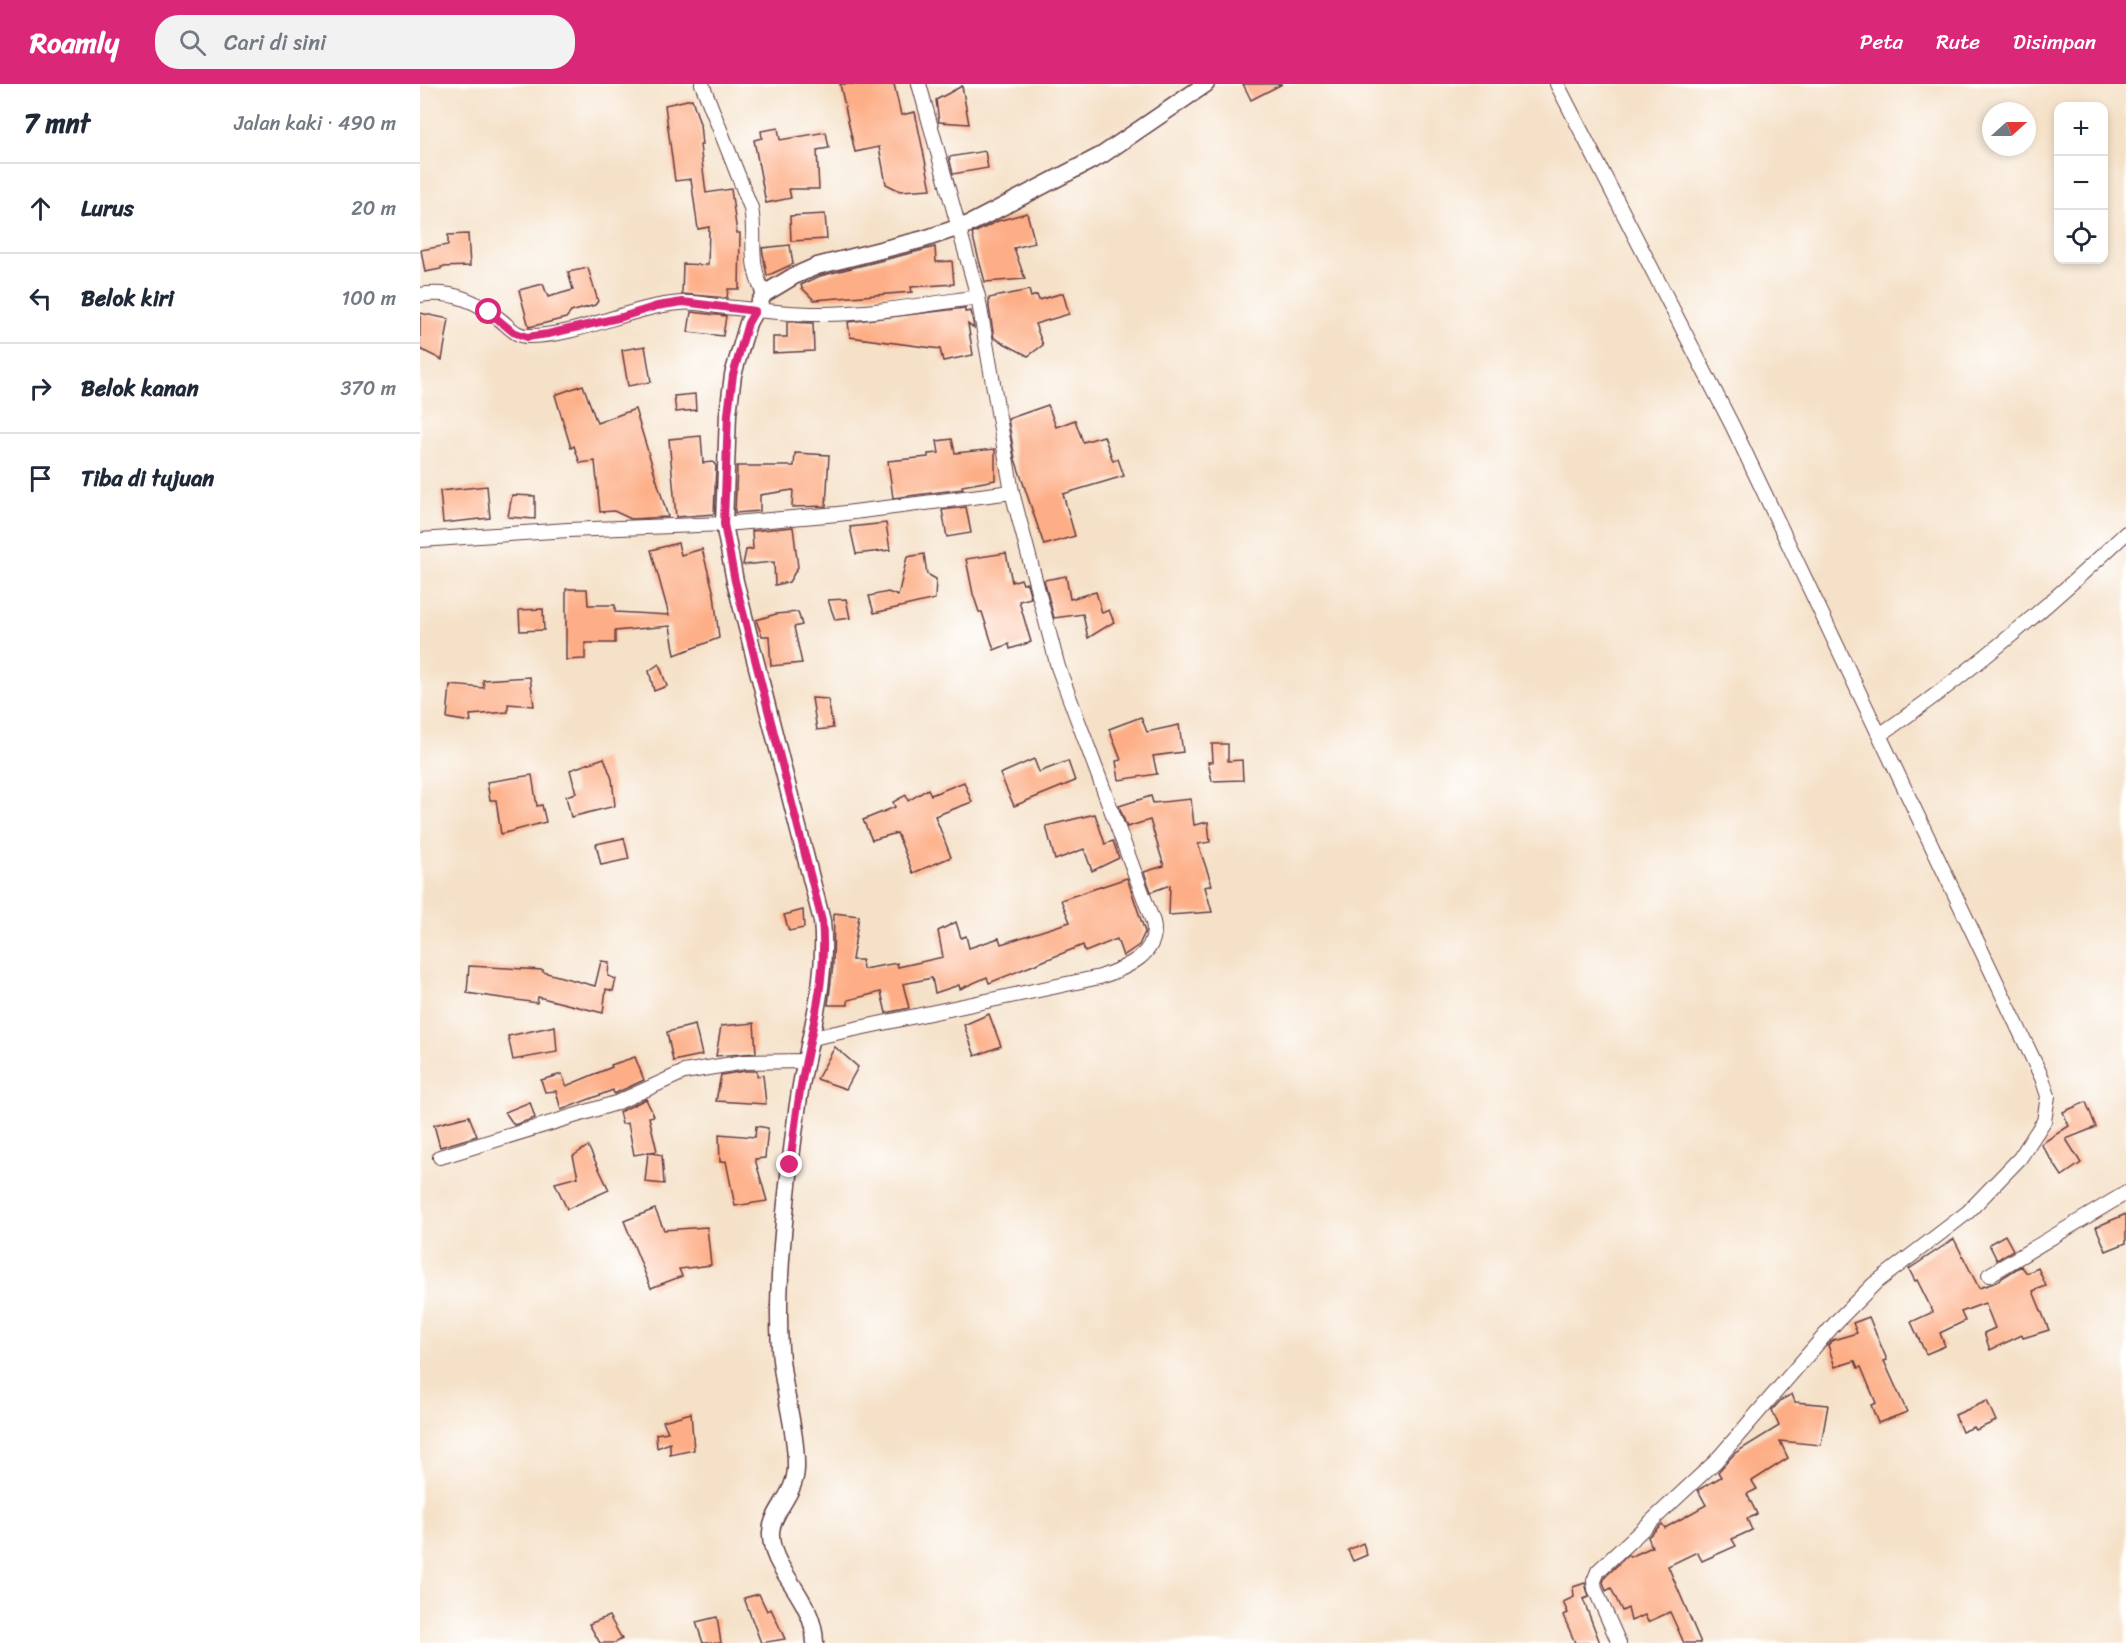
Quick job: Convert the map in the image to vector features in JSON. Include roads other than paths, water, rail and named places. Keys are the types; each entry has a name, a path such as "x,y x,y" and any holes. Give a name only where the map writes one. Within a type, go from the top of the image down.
{"street":[{"path":"702,84 751,207 754,225 752,261 764,294"},
{"path":"812,1038 1079,982 1124,968 1143,955 1155,939 1154,921 1075,716 1059,667 1012,492 978,297 919,84"},
{"path":"815,1643 806,1604 779,1565 771,1544 771,1529 792,1490 796,1471 795,1446 786,1404 780,1347 782,1254 794,1132 820,994 824,941 812,883 724,524 728,414 733,375 748,323 764,294 780,283 817,266 960,228 1102,155 1206,84"},
{"path":"1557,84 1733,427 1881,734 2042,1078 2048,1096 2044,1121 2020,1158 1968,1212 1874,1284 1838,1320 1715,1462 1598,1570 1594,1581 1595,1589 1619,1643"},
{"path":"420,295 440,292 468,299 489,312 513,332 527,337 683,302 755,311 858,314 978,297"},
{"path":"420,540 568,530 724,524 838,514 1012,492"},
{"path":"1881,734 1942,693 2061,594 2126,533"},
{"path":"440,1157 616,1102 684,1072 744,1062 807,1061"},
{"path":"1989,1275 2126,1193"}]}
